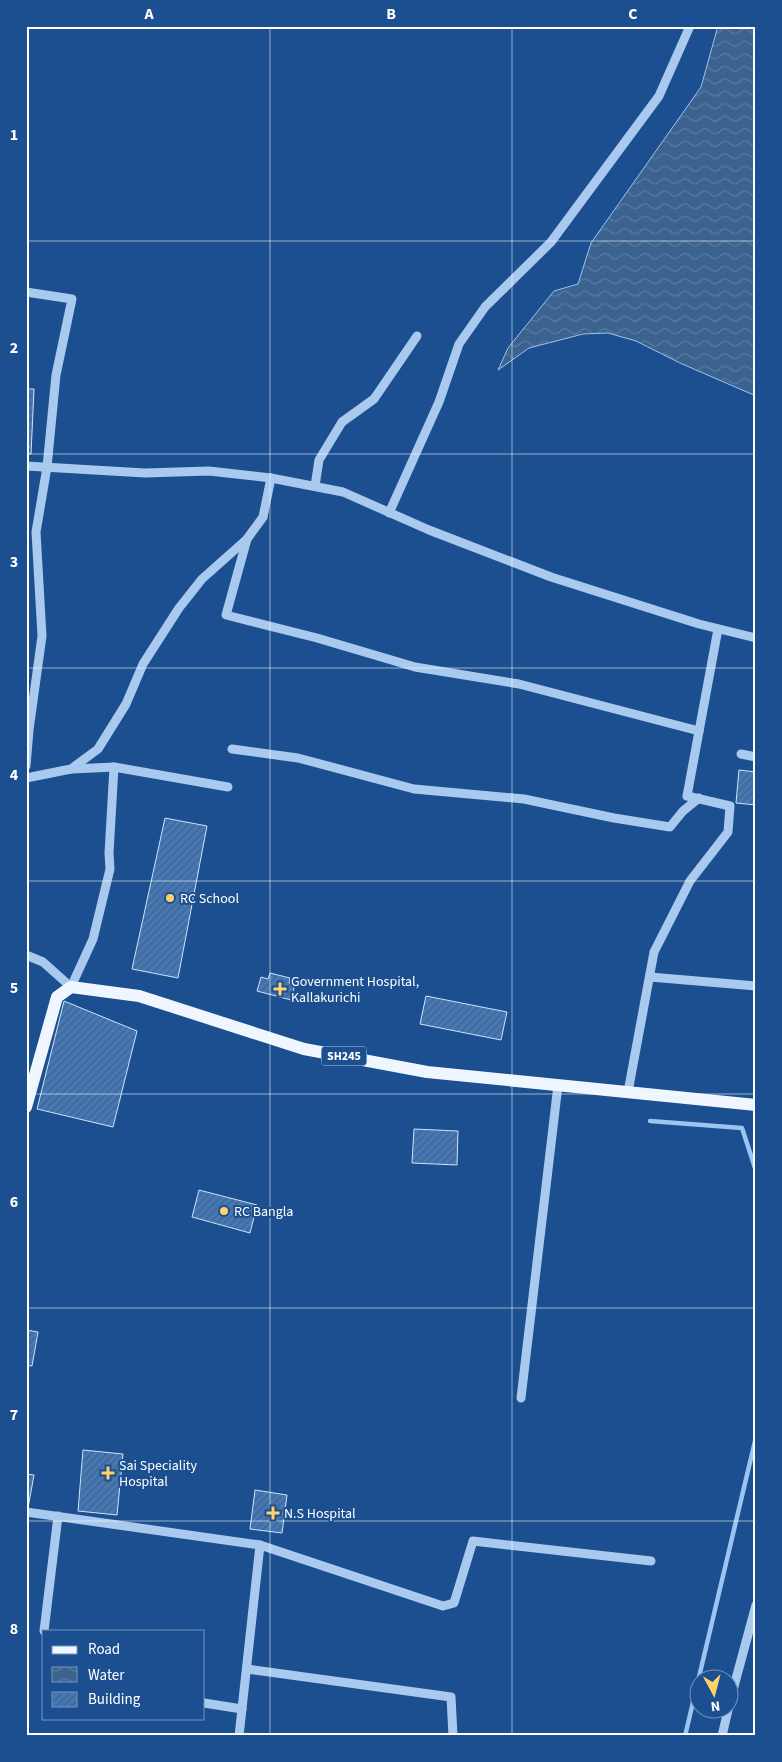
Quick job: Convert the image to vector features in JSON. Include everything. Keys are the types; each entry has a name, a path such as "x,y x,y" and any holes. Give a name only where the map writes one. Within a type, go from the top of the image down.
{"main road":[{"name":"SH245","path":"72,986 139,996 304,1049 427,1072 756,1104"},
{"path":"26,1107 58,997 72,986"}],"street":[{"path":"389,513 439,402 459,344 484,307 551,242 659,96 690,26"},
{"path":"26,292 72,298 56,375 47,467 36,532 42,636 26,766"},
{"path":"314,486 319,460 342,422 374,399 417,336"},
{"path":"26,466 145,473 209,471 271,478 343,492 429,530 551,577 718,629 756,638"},
{"path":"72,769 98,749 126,704 143,664 179,608 202,578 247,539 263,517 271,478"},
{"path":"247,539 226,616 317,638 415,667 519,684 699,731"},
{"path":"628,1092 654,952 690,881 728,832 730,806 687,796 718,629"},
{"path":"232,749 298,758 414,789 524,799 614,818 670,827 683,811 699,798"},
{"path":"741,754 756,757"},
{"path":"26,954 43,962 72,986 93,939 110,870 109,852 114,767"},
{"path":"26,778 72,769 114,767 228,787"},
{"path":"650,977 756,986"},
{"path":"521,1398 558,1085"},
{"path":"26,1512 260,1545 443,1606 454,1603 473,1541 651,1560"},
{"path":"44,1630 58,1516"},
{"path":"239,1736 260,1545"},
{"path":"738,1670 756,1604"},
{"path":"247,1669 451,1697 454,1736"},
{"path":"205,1703 242,1709"},
{"path":"722,1736 726,1720"}],"water":[{"path":"718,26 756,26 756,396 680,363 636,341 608,333 583,334 529,348 498,370 508,348 554,291 578,284 591,243 701,87"}],"building":[{"path":"26,389 34,389 31,454 26,454"},
{"path":"739,770 756,772 756,805 736,803"},
{"name":"RC School","path":"165,818 207,826 178,978 132,969"},
{"path":"270,973 290,978 289,983 295,984 291,1000 257,991 261,977 268,979"},
{"path":"426,996 507,1012 501,1040 420,1024"},
{"path":"64,1001 137,1031 113,1127 37,1109"},
{"path":"414,1129 458,1131 457,1165 412,1163"},
{"name":"RC Bangla","path":"199,1190 257,1205 250,1233 192,1217"},
{"path":"26,1330 38,1332 32,1366 26,1365"},
{"path":"83,1450 123,1454 117,1515 78,1511"},
{"path":"26,1474 34,1475 28,1508 26,1508"},
{"path":"255,1490 287,1495 282,1533 250,1529"}],"waterway":[{"path":"650,1121 742,1128 756,1171"},
{"path":"685,1736 756,1437"}],"place":[{"name":"RC School","path":"170,898"},
{"name":"Government Hospital, Kallakurichi","path":"280,989"},
{"name":"RC Bangla","path":"224,1211"},
{"name":"Sai Speciality Hospital","path":"108,1473"},
{"name":"N.S Hospital","path":"273,1513"}]}
